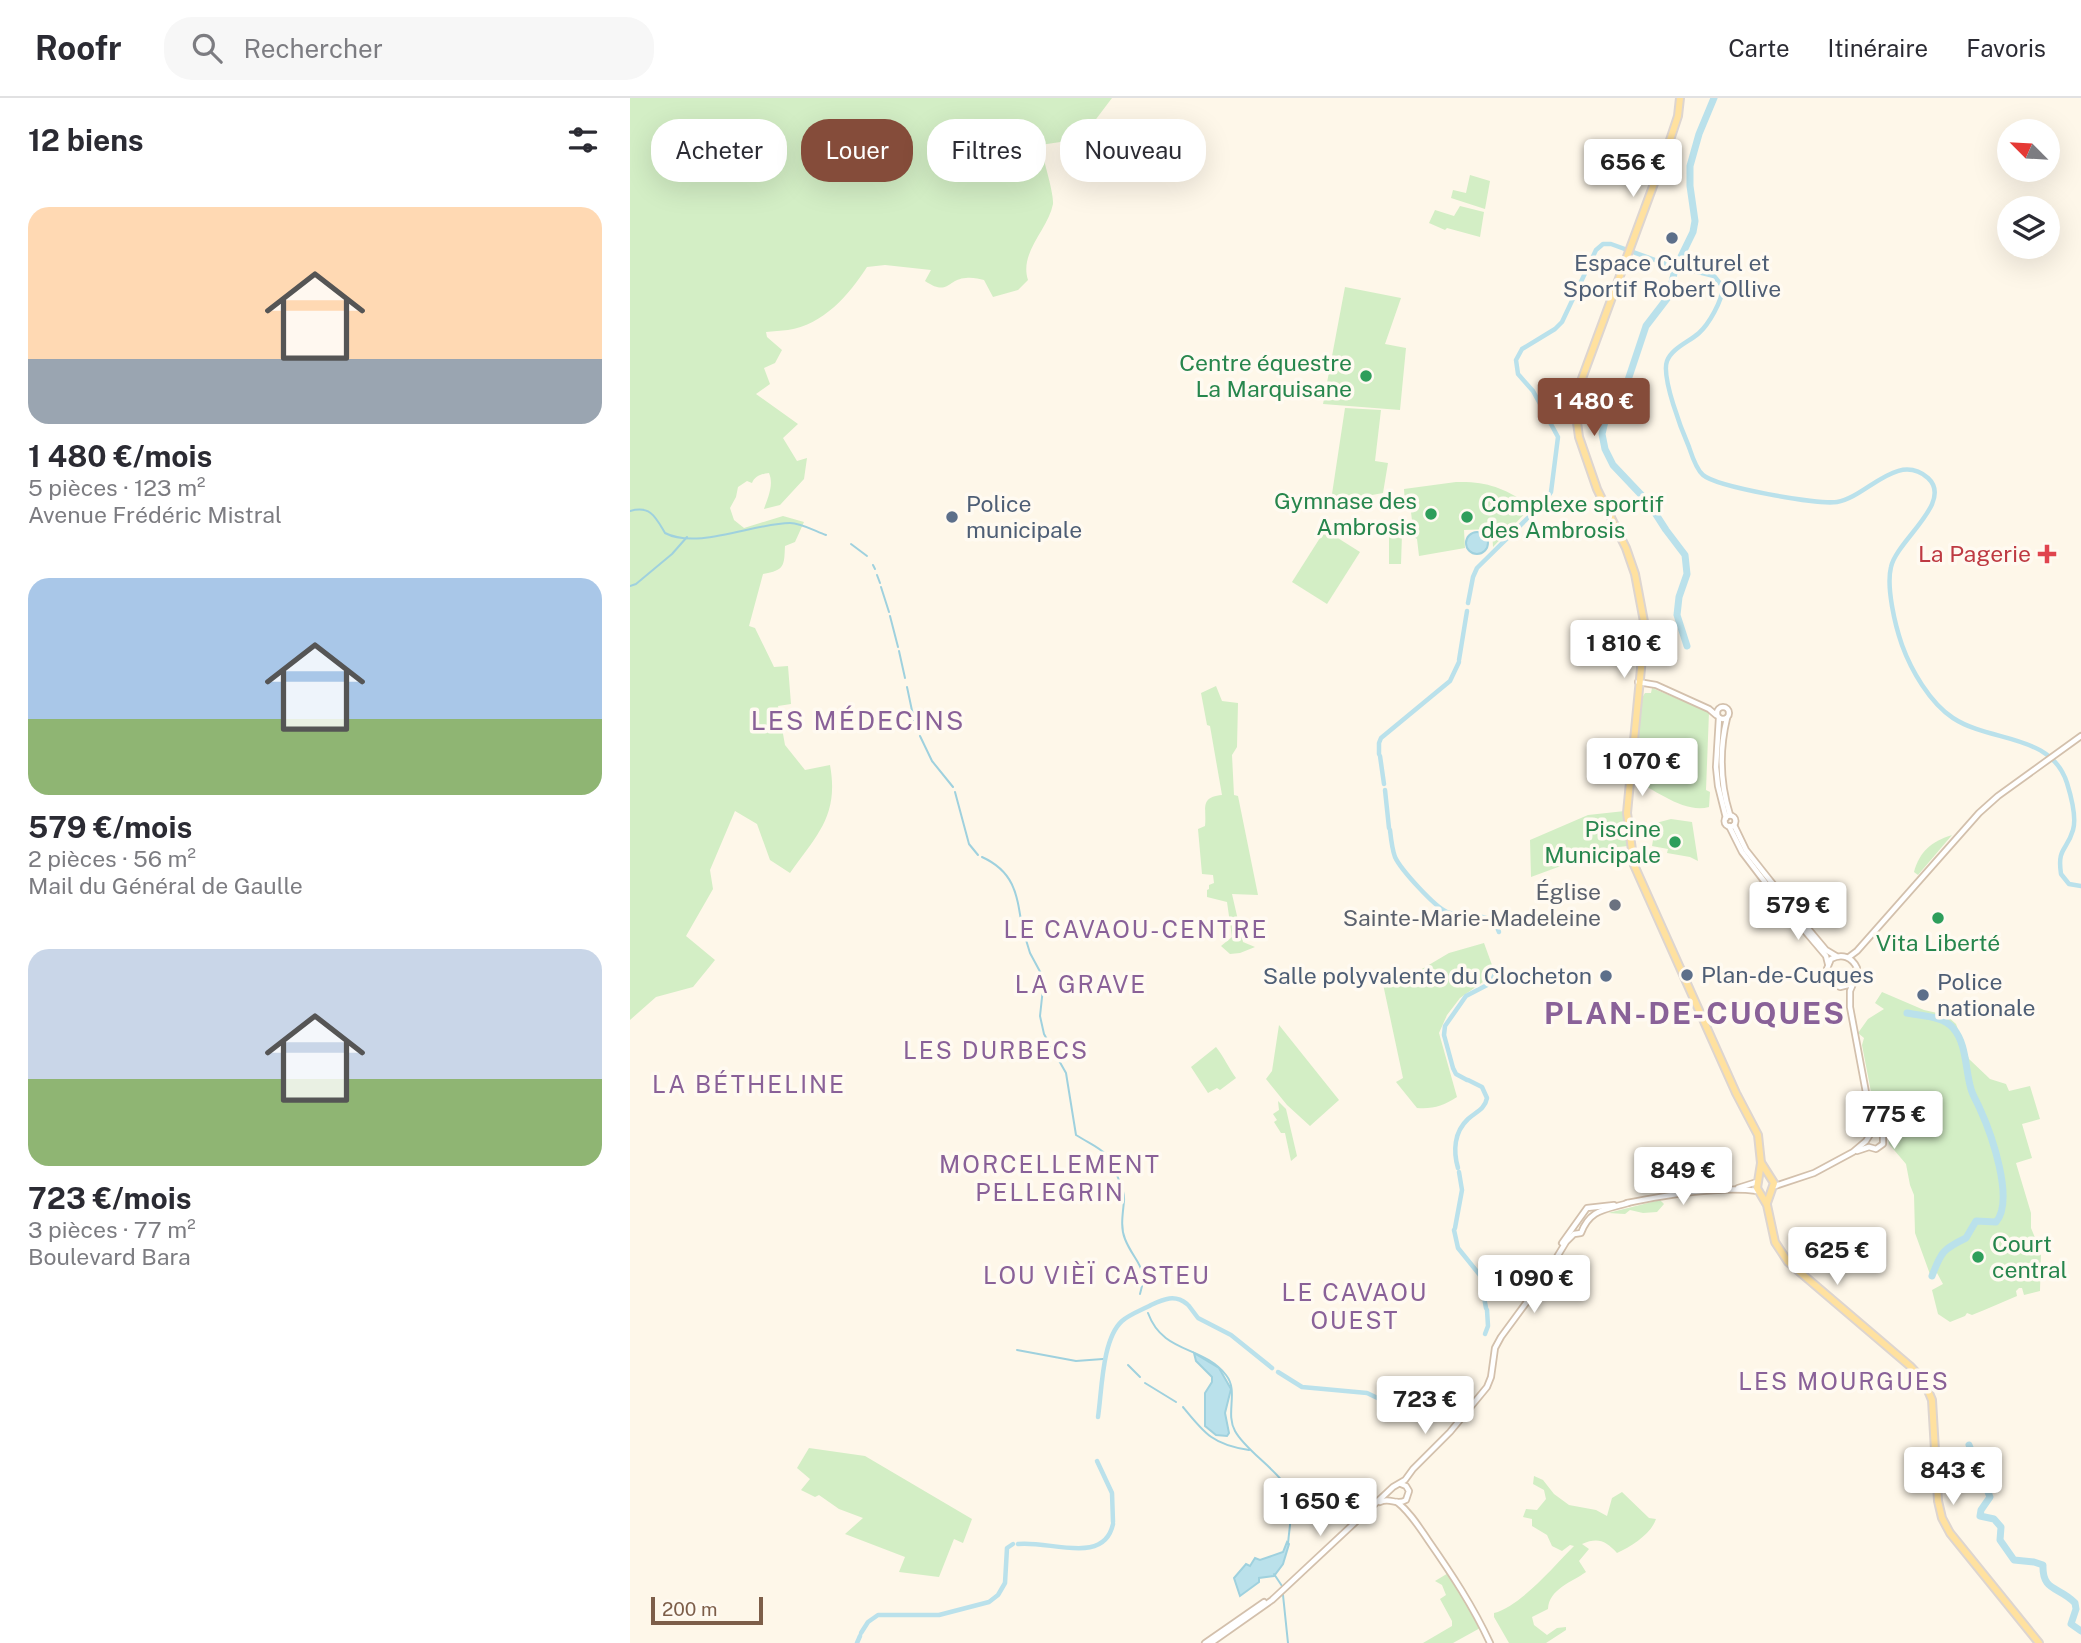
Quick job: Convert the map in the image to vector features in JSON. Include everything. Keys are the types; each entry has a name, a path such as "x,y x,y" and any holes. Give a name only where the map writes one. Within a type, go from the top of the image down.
{"main road":[{"path":"1681,98 1678,116 1659,170 1580,384 1576,415 1579,437 1597,489 1626,548 1635,574 1642,616 1628,820 1634,865 1733,1086 1758,1135 1761,1188 1774,1242 1787,1262 1910,1366 1924,1381 1932,1400 1938,1501 1943,1520 1950,1533 2039,1643"},
{"path":"1761,1163 1772,1181"},
{"path":"1761,1188 1772,1181"},
{"path":"1761,1188 1772,1181"}],"street":[{"path":"1639,685 1656,685 1709,709 1718,717 1727,718"},
{"path":"1709,709 1724,707 1729,713 1723,733 1721,767 1728,816 1725,822 1731,825 1742,852 1782,900 1781,908 1789,909 1826,950 1836,957 1848,957 1864,944 1966,828 1995,800 2081,736"},
{"path":"1718,708 1716,767 1718,786 1728,816"},
{"path":"1728,816 1735,818 1731,825"},
{"path":"1782,900 1790,900 1789,909 1826,956 1827,978 1834,986 1852,984"},
{"path":"1854,962 1864,944"},
{"path":"1828,964 1836,957"},
{"path":"1848,957 1854,962 1857,972 1852,984 1850,1007 1870,1114 1871,1133 1853,1152"},
{"path":"1840,987 1850,1007"},
{"path":"1772,1181 1814,1173 1853,1152 1869,1147 1876,1149 1884,1144 1884,1138 1878,1132 1870,1114"},
{"path":"1871,1133 1878,1132"},
{"path":"1866,1141 1869,1147"},
{"path":"1208,1643 1283,1590 1393,1487 1401,1484 1450,1430 1489,1384 1497,1343 1550,1269 1585,1209 1674,1195 1761,1188"},
{"path":"1572,1231 1581,1233 1584,1223 1592,1215 1628,1203"},
{"path":"1592,1207 1592,1215"},
{"path":"1413,1469 1406,1500 1416,1524"},
{"path":"1401,1484 1408,1488"},
{"path":"1391,1491 1395,1502 1416,1524 1478,1616 1490,1643"},
{"path":"1370,1508 1384,1500 1406,1500"}],"green space":[{"path":"630,98 1112,98 1096,119 1060,119 1060,142 1046,144 1046,119 927,119 927,182 1046,182 1046,168 1053,204 1027,260 1028,280 1018,290 993,297 984,280 966,278 939,287 925,281 931,270 885,265 867,267 852,288 824,315 801,327 766,332 767,337 782,350 775,363 764,368 770,384 756,394 798,424 783,438 797,461 807,458 804,479 780,505 764,509 771,482 769,473 761,475 752,483 747,481 738,487 730,508 734,520 744,528 783,516 804,522 795,542 785,546 782,566 776,571 763,574 749,626 755,628 774,667 788,666 791,704 778,706 785,745 805,770 830,765 832,782 829,811 817,835 790,873 770,860 757,824 735,811 710,870 713,889 686,936 715,960 693,987 656,997 630,1020"},
{"path":"1470,175 1490,181 1485,209 1451,198 1453,190 1466,193"},
{"path":"1460,206 1484,212 1480,237 1447,228 1445,230 1429,223 1435,210 1454,216"},
{"name":"Centre équestre La Marquisane","path":"1345,287 1401,298 1385,344 1406,348 1400,410 1323,404"},
{"path":"1345,408 1381,410 1375,461 1388,463 1383,493 1345,500 1332,494"},
{"name":"Complexe sportif des Ambrosis","path":"1456,482 1496,487 1532,506 1493,547 1492,529 1464,530 1465,548 1419,556 1410,504 1405,504 1404,489"},
{"path":"1325,530 1360,552 1327,604 1292,582"},
{"path":"1389,533 1402,534 1401,564 1389,564"},
{"path":"1668,624 1674,643 1673,649 1652,648 1653,631"},
{"path":"1216,686 1222,701 1238,703 1237,747 1232,755 1234,795 1238,796 1258,895 1232,894 1243,942 1255,947 1230,954 1221,946 1232,937 1227,902 1207,897 1209,885 1214,883 1213,875 1202,874 1198,829 1205,826 1207,801 1222,795 1210,726 1207,725 1201,693"},
{"path":"1652,688 1709,712 1706,790 1710,792 1709,807 1680,804 1633,780 1640,701 1645,693 1651,693"},
{"path":"1625,811 1628,846 1589,850 1588,856 1531,877 1530,840 1588,815"},
{"name":"Piscine Municipale","path":"1671,819 1692,822 1698,861 1667,853 1668,849 1652,846 1656,823"},
{"path":"1952,835 1918,875 1914,872 1927,848"},
{"path":"1484,943 1492,965 1490,977 1460,998 1447,1015 1439,1033 1457,1097 1438,1106 1417,1108 1396,1082 1403,1078 1383,984 1405,979 1449,953"},
{"path":"1882,992 1924,1010 1946,1015 1956,1024 1969,1059 1990,1079 2006,1084 2009,1091 2030,1086 2040,1119 2022,1124 2032,1158 2016,1163 2031,1213 2031,1228 2041,1252 2040,1291 2024,1295 2022,1288 2019,1288 2016,1291 2017,1296 1972,1315 1967,1313 1950,1322 1938,1314 1932,1290 1943,1284 1937,1273 1931,1277 1915,1233 1914,1195 1906,1164 1889,1144 1888,1135 1876,1118 1862,1045 1864,1038 1858,1033 1868,1019 1884,1009 1875,1003"},
{"path":"1279,1025 1339,1100 1310,1126 1287,1105 1266,1079 1272,1071"},
{"path":"1216,1047 1236,1078 1220,1090 1217,1088 1208,1093 1191,1067"},
{"path":"1278,1101 1286,1109 1297,1156 1291,1161 1285,1133 1281,1133 1274,1122 1277,1120 1273,1114 1279,1110"},
{"path":"1660,1200 1664,1204 1657,1212 1630,1210 1625,1214 1608,1213"},
{"path":"809,1448 865,1456 972,1519 963,1543 954,1539 939,1577 899,1572 905,1557 845,1534 863,1518 839,1509 819,1495 815,1497 801,1490 810,1479 797,1468"},
{"path":"1534,1476 1543,1480 1554,1494 1569,1505 1596,1510 1607,1516 1612,1498 1622,1492 1649,1518 1656,1519 1645,1535 1617,1553 1601,1541 1582,1544 1589,1549 1579,1561 1586,1572 1557,1591 1549,1602 1548,1609 1532,1617 1534,1625 1547,1635 1557,1628 1566,1627 1566,1630 1546,1643 1509,1643 1494,1613 1526,1594 1574,1546 1570,1545 1562,1551 1552,1546 1547,1535 1532,1526 1532,1519 1523,1517 1526,1509 1537,1510 1546,1499 1544,1490 1533,1484"},
{"path":"1450,1572 1482,1627 1453,1643 1423,1643 1452,1626 1440,1599 1446,1595 1442,1585 1435,1581"}],"water":[{"path":"1477,532 1485,535 1488,543 1485,551 1477,554 1469,551 1466,543 1469,535"},
{"path":"1194,1353 1219,1368 1231,1389 1225,1413 1229,1433 1227,1436 1216,1435 1205,1426 1205,1393 1212,1377 1196,1361"},
{"path":"1287,1542 1289,1544 1283,1564 1274,1576 1259,1578 1259,1582 1240,1596 1234,1578 1246,1564 1250,1566 1255,1558 1260,1560 1283,1552"}],"waterway":[{"path":"1687,646 1677,615 1679,597 1687,574 1685,555 1648,502 1613,465 1605,449 1602,434 1607,413 1628,380 1646,326 1669,296 1675,269 1693,232 1695,221 1690,166 1699,134 1714,98"},
{"path":"1468,603 1477,568 1551,492 1558,437 1533,391 1518,374 1516,360 1522,349 1562,322 1596,250 1603,244 1611,244 1666,264 1714,276 1723,287 1714,312 1699,333 1673,352 1667,361 1666,369 1673,404 1698,469 1712,480 1727,485 1826,502 1848,498 1893,472 1916,471 1928,478 1934,488 1934,498 1922,521 1895,556 1891,567 1890,595 1902,645 1922,685 1945,712 1968,726 2034,747 2048,755 2059,767 2069,788 2074,819 2071,837 2061,854 2061,874 2069,884 2081,886"},
{"name":"LA GRAVE","path":"630,511 648,511 665,533 693,539 790,523 826,535"},
{"path":"630,586 672,554 687,537"},
{"name":"LA GRAVE","path":"851,544 867,556"},
{"name":"LA GRAVE","path":"873,565 875,569"},
{"name":"LA GRAVE","path":"877,575 880,583"},
{"name":"LA GRAVE","path":"881,587 889,612"},
{"path":"1459,660 1467,611"},
{"name":"LA GRAVE","path":"890,616 898,647"},
{"name":"LA GRAVE","path":"899,651 905,678"},
{"path":"1379,754 1381,738 1450,681 1459,662"},
{"name":"LA GRAVE","path":"907,687 914,720"},
{"name":"LA GRAVE","path":"916,723 918,731"},
{"name":"LA GRAVE","path":"920,736 932,761 953,787"},
{"path":"1380,756 1384,784"},
{"path":"1385,790 1389,828"},
{"name":"LA GRAVE","path":"955,792 969,844 978,855"},
{"path":"1390,830 1395,857 1427,896 1447,912 1484,917 1490,920 1499,932"},
{"name":"LA GRAVE","path":"982,857 1008,877 1016,895 1022,927"},
{"name":"LA GRAVE","path":"1023,930 1030,953 1044,979 1040,1016 1044,1034 1066,1073 1076,1135 1106,1155 1114,1166 1123,1191 1123,1230 1142,1270 1140,1294"},
{"path":"1467,1080 1456,1074 1453,1068 1444,1035 1445,1026 1466,996 1491,983 1497,969"},
{"path":"1907,1013 1944,1021 1958,1034 1971,1089 1990,1134 2002,1183 2001,1212 1996,1222 1976,1221 1966,1238 1944,1252 1932,1276"},
{"path":"1458,1168 1455,1155 1457,1136 1463,1124 1482,1108 1487,1098 1482,1087 1468,1080"},
{"path":"1455,1228 1462,1190 1459,1172"},
{"path":"1454,1230 1458,1248 1479,1274"},
{"path":"1480,1276 1486,1308"},
{"path":"1098,1417 1104,1366 1115,1329 1129,1316 1160,1301 1174,1298 1187,1304"},
{"path":"1189,1306 1198,1318 1231,1335 1272,1368"},
{"path":"1485,1334 1488,1326 1487,1310"},
{"name":"LA GRAVE","path":"1148,1313 1163,1336 1206,1358 1230,1381 1231,1417 1235,1431 1276,1474 1289,1492 1291,1506 1288,1544"},
{"path":"1017,1350 1076,1361 1103,1359"},
{"path":"1128,1365 1140,1377"},
{"path":"1278,1372 1302,1387 1367,1393 1411,1414 1428,1411 1439,1400"},
{"path":"1145,1383 1176,1402"},
{"path":"1183,1407 1210,1436 1226,1445 1249,1450"},
{"path":"1969,1445 1990,1497 1980,1516 1994,1519 2001,1527 2000,1540 2014,1560 2043,1565 2043,1574 2048,1584 2075,1603 2076,1609 2071,1624 2081,1631"},
{"path":"1097,1461 1112,1493 1113,1522"},
{"path":"1018,1544 1087,1548 1108,1537 1113,1524"},
{"path":"861,1633 868,1622 878,1615 939,1615 989,1602 998,1595 1005,1583 1007,1548 1013,1544"},
{"name":"LA GRAVE","path":"1274,1574 1282,1586"},
{"name":"LA GRAVE","path":"1283,1595 1288,1643"},
{"path":"857,1643 860,1636"}],"place":[{"name":"Espace Culturel et Sportif Robert Ollive","path":"1672,238"},
{"name":"Centre équestre La Marquisane","path":"1366,376"},
{"name":"Gymnase des Ambrosis","path":"1431,514"},
{"name":"Police municipale","path":"952,517"},
{"name":"Complexe sportif des Ambrosis","path":"1467,517"},
{"name":"La Pagerie","path":"2047,554"},
{"name":"Piscine Municipale","path":"1675,842"},
{"name":"Église Sainte-Marie-Madeleine","path":"1615,905"},
{"name":"Vita Liberté","path":"1938,918"},
{"name":"Plan-de-Cuques","path":"1687,975"},
{"name":"Salle polyvalente du Clocheton","path":"1606,976"},
{"name":"Police nationale","path":"1923,995"},
{"name":"Court central","path":"1978,1257"}],"district":[{"name":"LES MÉDECINS","path":"858,721"},
{"name":"LE CAVAOU-CENTRE","path":"1136,930"},
{"name":"LA GRAVE","path":"1081,985"},
{"name":"PLAN-DE-CUQUES","path":"1695,1014"},
{"name":"LES DURBECS","path":"996,1051"},
{"name":"LA BÉTHELINE","path":"749,1085"},
{"name":"MORCELLEMENT PELLEGRIN","path":"1050,1179"},
{"name":"LOU VIÈÏ CASTEU","path":"1097,1276"},
{"name":"LE CAVAOU OUEST","path":"1355,1307"},
{"name":"LES MOURGUES","path":"1844,1382"}]}
